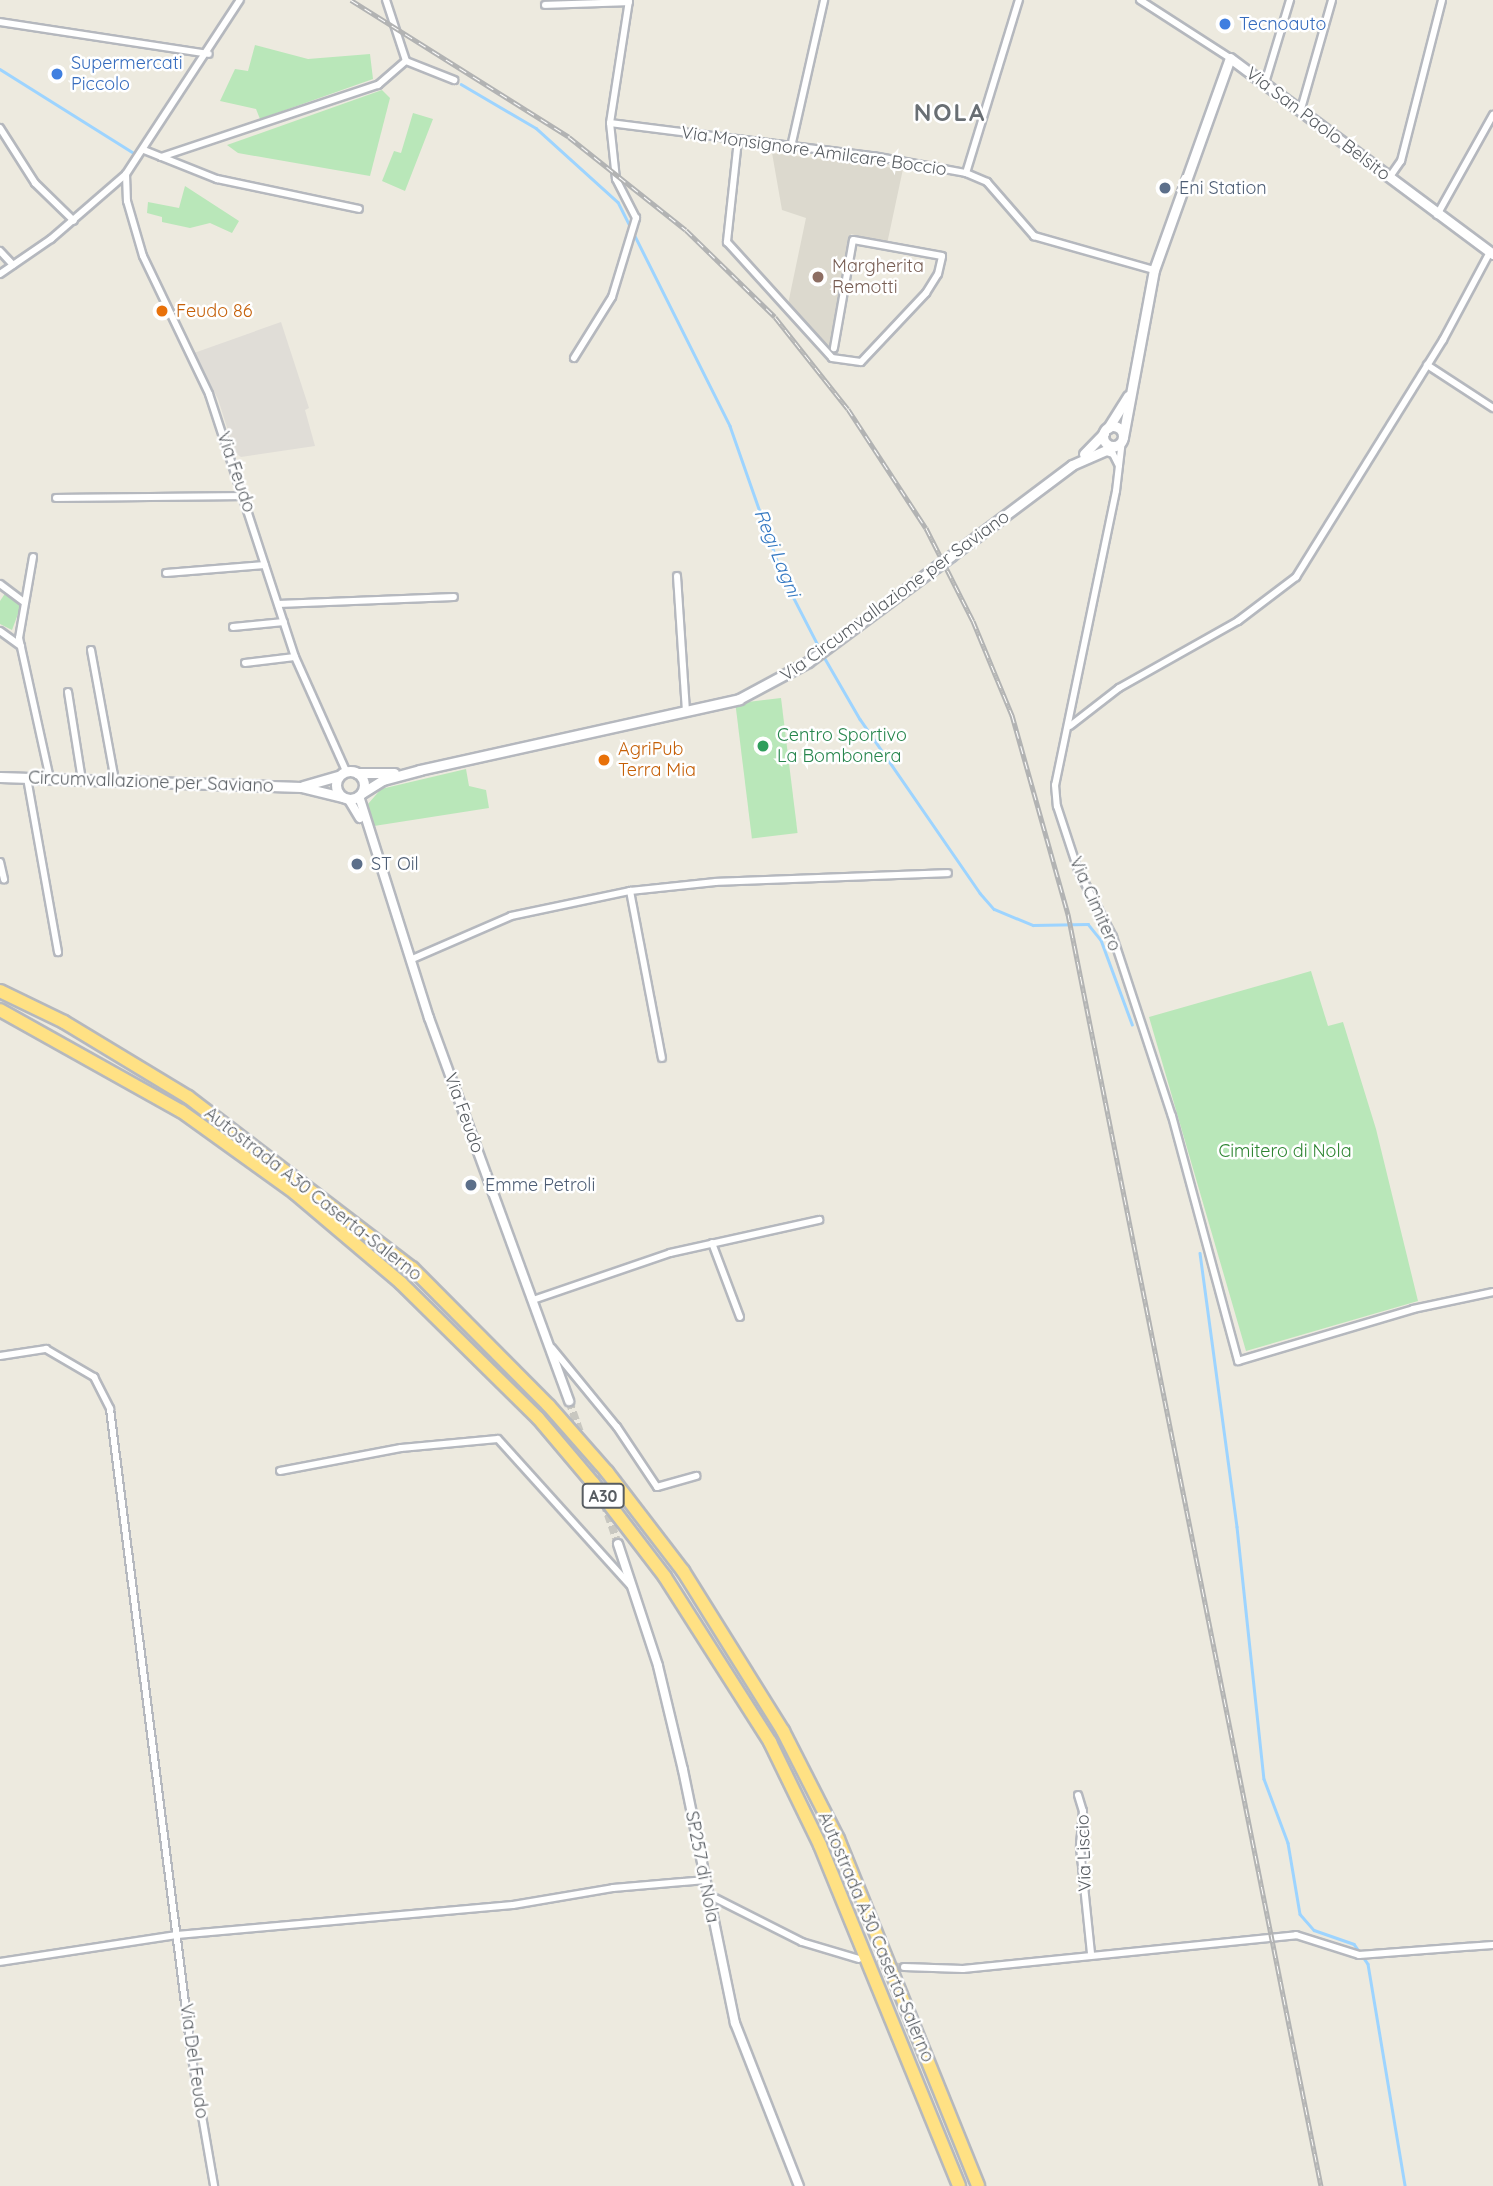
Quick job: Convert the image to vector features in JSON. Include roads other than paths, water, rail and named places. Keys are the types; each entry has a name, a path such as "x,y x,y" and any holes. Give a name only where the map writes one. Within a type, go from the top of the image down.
{"highway":[{"name":"Autostrada A30 Caserta-Salerno","path":"0,991 64,1022 188,1097 412,1268 549,1406 607,1472 683,1572 783,1731 838,1839 978,2186"},
{"name":"Autostrada A30 Caserta-Salerno","path":"0,1010 181,1111 295,1194 401,1283 538,1418 593,1483 665,1577 770,1742 820,1845 959,2186"}],"main road":[{"name":"Via San Paolo Belsito","path":"1230,58 1301,109 1437,215 1492,251"},
{"name":"Via Circumvallazione per Saviano","path":"1072,465 1120,441 1154,270 1230,58"},
{"name":"Via Circumvallazione per Saviano","path":"353,797 383,780 420,770 739,699 807,663 1072,465 1106,430 1132,384"},
{"path":"1118,428 1120,441 1105,443 1106,430 1118,428"},
{"name":"Via Circumvallazione per Saviano","path":"342,774 420,770"},
{"path":"342,774 336,790 353,797 363,780 357,773"},
{"name":"Circumvallazione per Saviano","path":"301,787 342,774"},
{"name":"Circumvallazione per Saviano","path":"0,778 301,787 353,797"}],"street":[{"path":"0,274 74,221 126,174 209,54 240,0"},
{"path":"386,0 406,61"},
{"path":"790,147 824,0"},
{"path":"966,173 1019,0"},
{"name":"Via San Paolo Belsito","path":"1140,0 1230,58"},
{"path":"1265,83 1290,0"},
{"path":"1301,109 1332,0"},
{"path":"1390,178 1402,161 1442,0"},
{"path":"545,5 629,1 610,123 617,179 636,218 612,297 574,358"},
{"path":"0,22 209,54"},
{"path":"406,61 454,80"},
{"path":"161,157 378,85 406,61"},
{"path":"1437,215 1493,115"},
{"name":"Via Monsignore Amilcare Boccio","path":"610,123 966,173 987,181 1034,236 1154,270"},
{"path":"1,133 35,183 74,221"},
{"path":"738,140 727,242 832,358 861,362 926,293 942,256 853,240 834,348"},
{"path":"144,150 217,179 359,209"},
{"name":"Via Feudo","path":"126,174 127,201 152,280 209,394 245,496 295,657 342,774"},
{"path":"113,187 127,201"},
{"path":"0,251 13,265"},
{"path":"1070,726 1119,688 1238,621 1296,577 1427,365 1492,251"},
{"path":"1427,365 1493,408"},
{"name":"Via Cimitero","path":"1120,441 1120,468 1070,726 1055,785 1057,806 1078,870 1112,937 1172,1116 1238,1361 1413,1309 1493,1292"},
{"path":"1099,451 1113,454 1120,468"},
{"path":"56,498 245,496"},
{"path":"33,557 21,646 50,779"},
{"path":"166,573 265,565"},
{"path":"677,576 686,711"},
{"path":"0,584 25,603"},
{"path":"278,604 454,597"},
{"path":"233,627 284,622"},
{"path":"0,631 21,646"},
{"path":"92,650 115,781"},
{"path":"244,663 295,657"},
{"path":"68,692 82,780"},
{"path":"27,778 58,952"},
{"name":"Via Feudo","path":"353,797 569,1401"},
{"path":"0,862 4,880"},
{"path":"410,960 511,916 630,891 716,882 948,873"},
{"path":"630,891 662,1058"},
{"path":"533,1300 670,1253 819,1220"},
{"path":"712,1244 740,1317"},
{"path":"551,1346 617,1427 657,1487 696,1476"},
{"name":"Via Del Feudo","path":"0,1356 46,1349 94,1377 110,1409 177,1935 214,2186"},
{"path":"280,1471 401,1448 498,1439 632,1587"},
{"name":"SP257 di Nola","path":"618,1544 658,1666 735,2023 799,2186"},
{"name":"Via Liscio","path":"1078,1795 1083,1811 1080,1847 1091,1954"},
{"path":"0,1962 177,1935 513,1905 613,1888 706,1880"},
{"path":"709,1895 802,1941 859,1959"},
{"path":"904,1967 963,1969 1296,1935 1359,1955 1369,1952 1493,1945"}],"waterway":[{"path":"0,69 134,153"},
{"name":"Regi Lagni","path":"461,84 536,128 618,202 730,426 783,577 820,649"},
{"name":"Regi Lagni","path":"823,655 860,719 980,893 994,909 1033,925 1088,924 1101,940 1132,1024"},
{"path":"1200,1253 1237,1527 1264,1779 1288,1843 1300,1914 1314,1930 1354,1944 1368,1964 1405,2186"}],"tunnel":[{"path":"569,1401 583,1441"},
{"path":"587,1454 598,1484"},
{"path":"604,1503 618,1544"},
{"path":"868,1961 904,1967"}],"railway":[{"path":"351,0 569,137 686,230 775,317 848,409 926,528 973,621 1012,715 1068,914 1321,2186"}],"place":[{"name":"Tecnoauto","path":"1225,24"},
{"name":"Supermercati Piccolo","path":"57,74"},
{"name":"Eni Station","path":"1165,188"},
{"name":"Margherita Remotti","path":"818,277"},
{"name":"Feudo 86","path":"162,311"},
{"name":"Centro Sportivo La Bombonera","path":"763,746"},
{"name":"AgriPub Terra Mia","path":"604,760"},
{"name":"ST Oil","path":"357,864"},
{"name":"Emme Petroli","path":"471,1185"}],"district":[{"name":"NOLA","path":"950,113"}],"park label":[{"name":"Cimitero di Nola","path":"1285,1151"}]}
